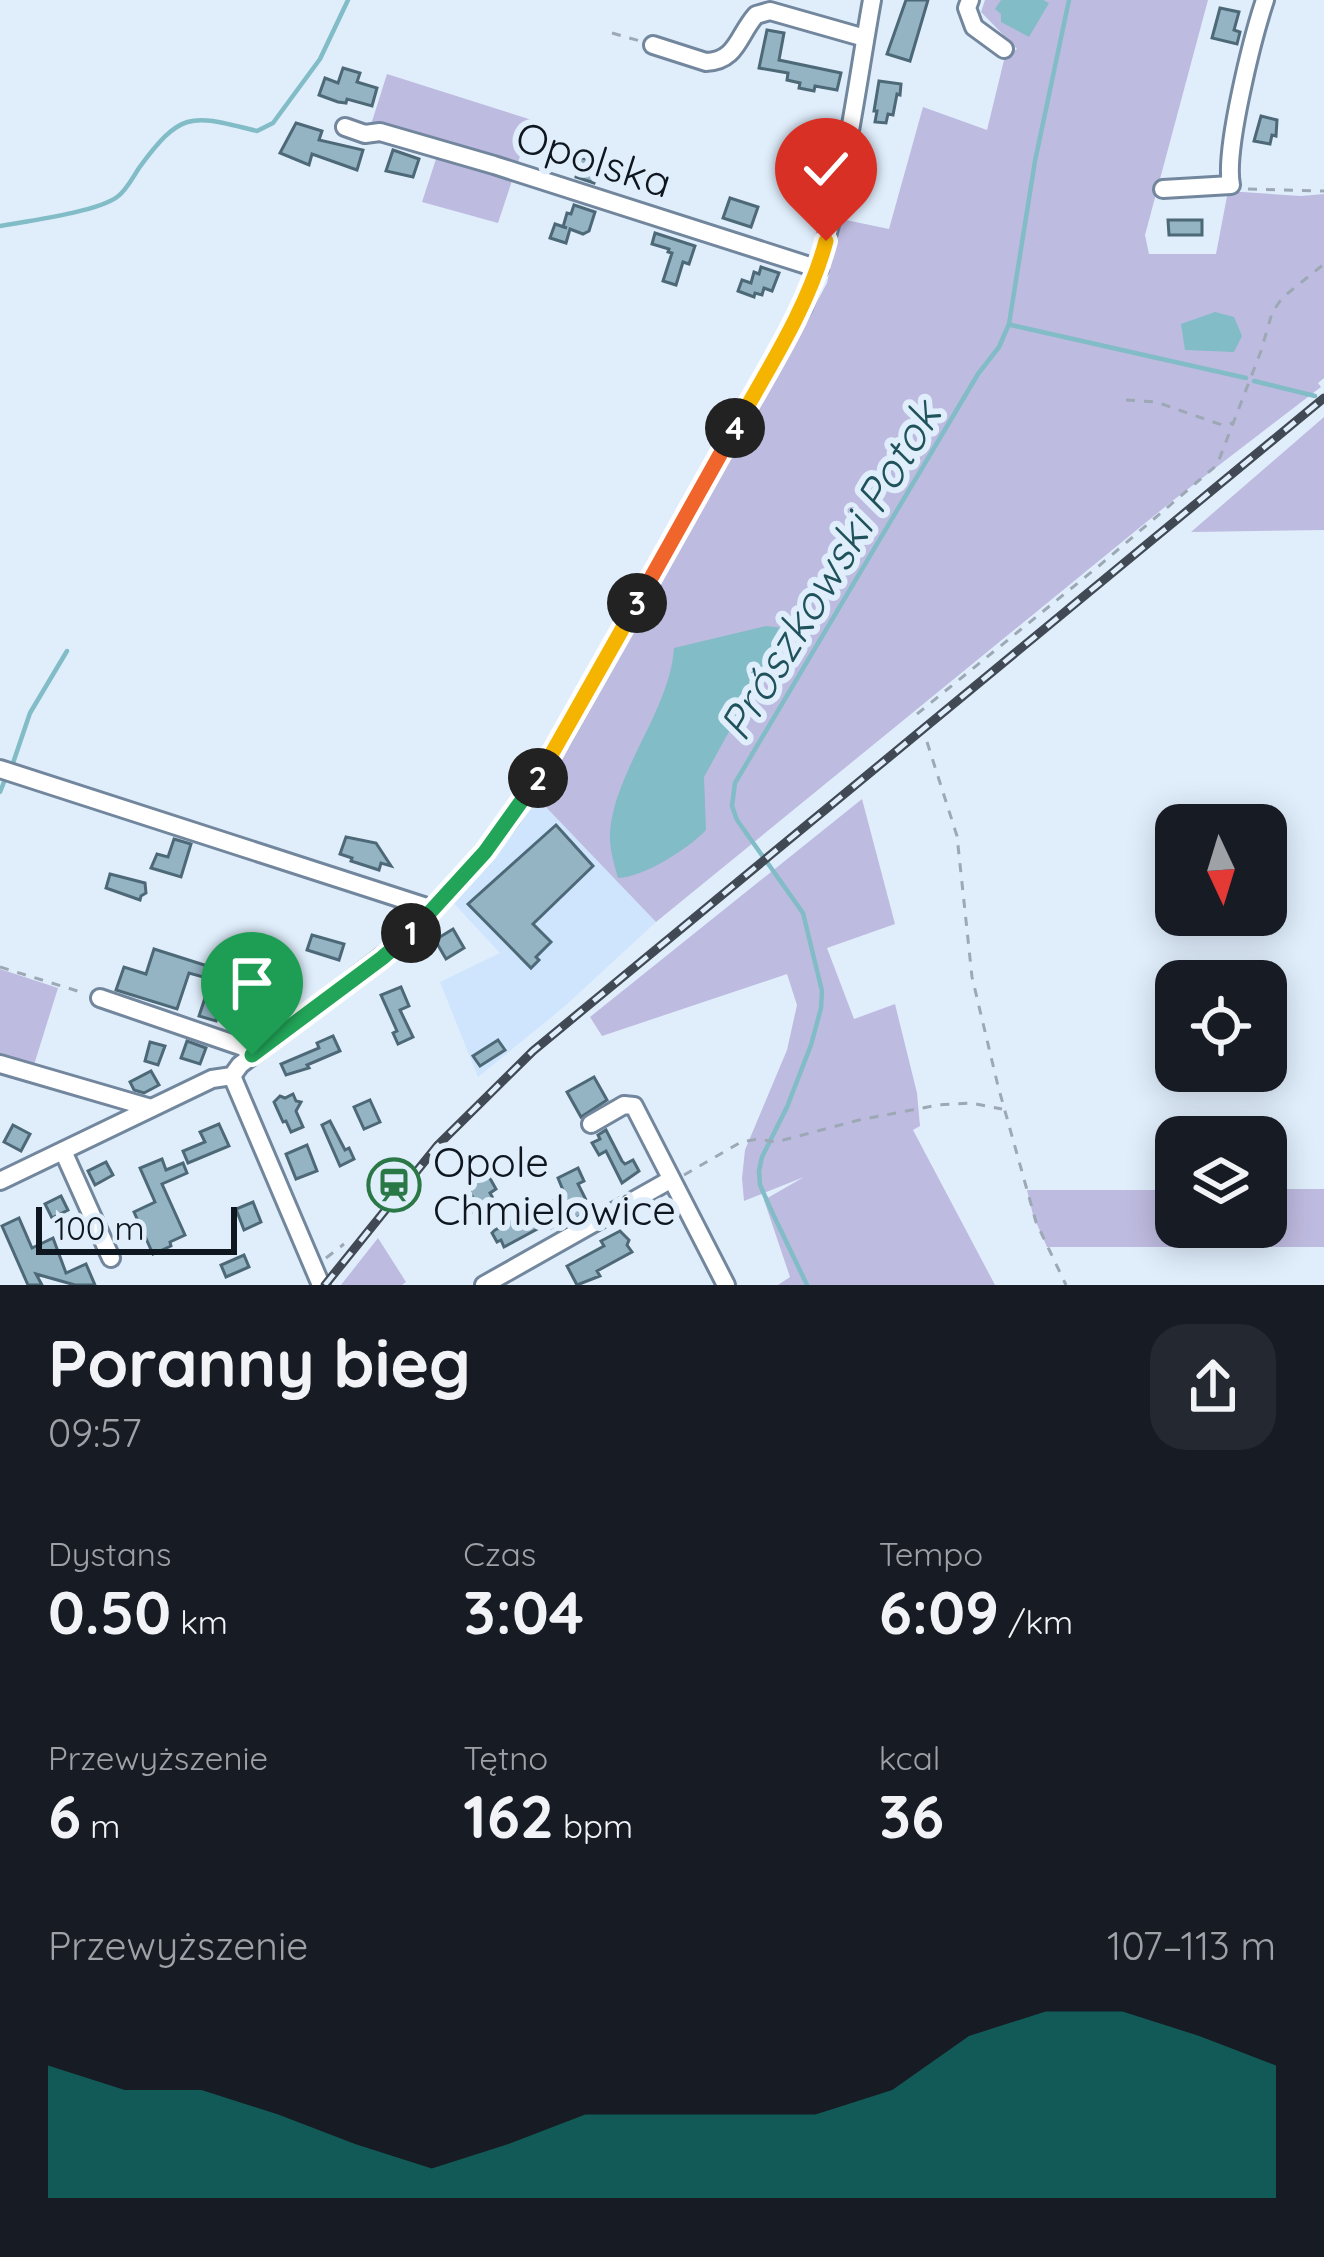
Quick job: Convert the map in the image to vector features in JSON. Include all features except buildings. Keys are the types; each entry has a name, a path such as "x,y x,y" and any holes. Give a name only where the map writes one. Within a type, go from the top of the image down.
{"street":[{"path":"0,1181 212,1079 232,1076 239,1065 382,958 433,909 510,820 562,738 819,269 872,0"},
{"path":"970,0 967,8 974,27 1004,49"},
{"path":"1163,189 1231,184 1228,169 1238,114 1265,0"},
{"path":"653,45 715,62 730,55 756,15 770,11 865,38"},
{"name":"Opolska","path":"345,127 365,134 380,132 494,165 819,269"},
{"path":"0,769 433,909"},
{"path":"100,998 243,1047 252,1055"},
{"path":"0,1064 151,1108"},
{"path":"232,1076 321,1285"},
{"path":"590,1124 624,1105 634,1106 726,1285"},
{"path":"63,1151 111,1258"},
{"path":"484,1285 670,1180"}],"path":[{"path":"612,33 653,45"},
{"path":"1231,184 1324,191"},
{"path":"917,714 1216,465 1262,351 1271,313 1282,298 1324,265"},
{"path":"1126,400 1156,401 1222,425 1233,423"},
{"path":"927,742 957,836 972,977 1004,1109 1036,1222 1066,1285"},
{"path":"0,967 100,998"},
{"path":"670,1180 741,1142 774,1142 907,1110 971,1103 1004,1109"},
{"path":"319,1264 344,1244"}],"shaded area":[{"path":"985,0 1208,0 1145,235 1149,254 1216,254 1228,191 1324,194 1321,387 1171,502 656,922 543,804 542,786 570,742 739,420 776,379 827,283 841,219 889,229 923,107 987,130 1005,56 1017,49 981,12"},
{"path":"1001,0 1049,3 1029,37 1001,22 995,9"},
{"path":"387,74 532,120 498,223 422,202 437,156 368,134"},
{"path":"1215,312 1234,317 1242,336 1234,352 1185,350 1181,324"},
{"path":"1324,417 1324,530 1191,532"},
{"path":"766,626 784,628 788,640 704,777 706,830 665,861 618,878 610,838 614,809 663,694 674,648"},
{"path":"862,799 895,924 827,948 854,1019 895,1004 917,1093 920,1126 913,1130 995,1285 778,1285 790,1277 764,1200 804,1177 744,1201 742,1178 745,1150 787,1050 797,1005 787,974 602,1036 590,1017"},
{"path":"543,804 656,922 478,1077 440,982 500,953 446,895 510,819"},
{"path":"0,969 58,988 33,1068 0,1059"},
{"path":"1287,1189 1324,1189 1324,1247 1287,1247"},
{"path":"1027,1190 1155,1190 1155,1247 1047,1247"},
{"path":"378,1238 406,1282 341,1285"}],"waterway":[{"path":"0,226 94,207 117,197 166,135 190,121 257,131 273,123 320,59 348,0"},
{"name":"Prószkowski Potok","path":"807,1285 760,1185 759,1171 811,1045 822,991 803,913 737,820 732,806 735,783 1009,324 1035,161 1069,0"},
{"path":"1011,325 1246,378"},
{"path":"1254,381 1315,396"},
{"path":"12,766 30,713 67,651"},
{"path":"0,792 4,782"}],"railway":[{"path":"325,1285 437,1146 533,1051 1324,398"}],"place":[{"name":"Opole Chmielowice","path":"394,1185"}],"route":[{"path":"252,1055 405,939 510,820 562,738 802,307 826,241"}]}
